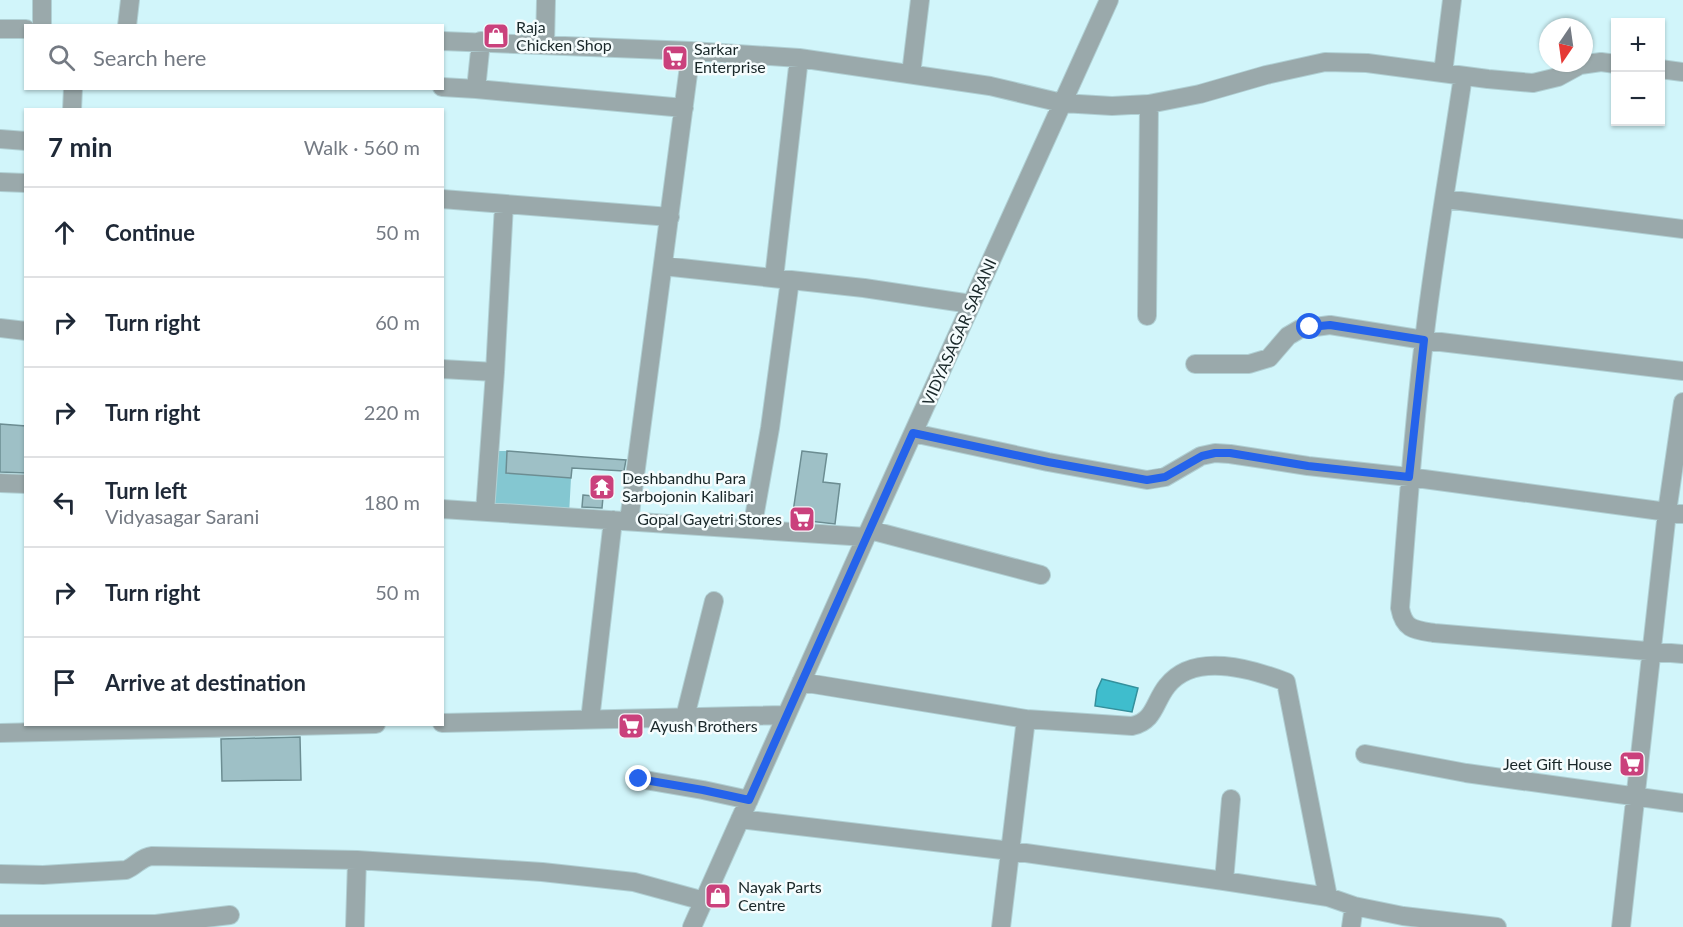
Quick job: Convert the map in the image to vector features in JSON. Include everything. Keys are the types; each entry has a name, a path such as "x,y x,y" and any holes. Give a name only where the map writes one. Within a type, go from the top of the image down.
{"street":[{"path":"42,0 42,24"},
{"path":"127,24 130,0"},
{"path":"545,44 546,0"},
{"path":"911,74 920,0"},
{"name":"VIDYASAGAR SARANI","path":"692,927 1109,0"},
{"path":"1443,73 1452,0"},
{"path":"0,29 24,29"},
{"path":"444,41 545,44 799,58 990,86 1062,103 1112,106 1149,104 1200,94 1266,75 1325,63 1367,63 1533,83 1558,77 1580,65 1601,62 1611,63"},
{"path":"476,88 481,41"},
{"path":"590,720 663,266 691,51"},
{"path":"752,528 770,428 799,58"},
{"path":"1665,70 1683,72"},
{"path":"1463,76 1424,340 1409,477 1400,608 1402,619 1409,627 1434,633 1683,654"},
{"path":"444,87 476,88 684,108"},
{"path":"72,108 73,90"},
{"path":"1148,316 1149,104"},
{"path":"0,138 24,141"},
{"path":"0,182 24,183"},
{"path":"444,199 670,217"},
{"path":"1445,199 1683,229"},
{"path":"485,512 504,204"},
{"path":"663,266 864,288 971,304"},
{"path":"1195,364 1249,364 1269,358 1288,336 1300,329 1330,325 1424,340 1683,371"},
{"path":"0,328 24,331"},
{"path":"444,369 495,372"},
{"path":"1622,927 1653,651 1675,513 1683,402"},
{"path":"913,433 1048,462 1147,480 1165,477 1202,456 1230,453 1308,466 1409,477 1675,513"},
{"path":"0,483 24,484"},
{"path":"444,509 868,533 1041,575"},
{"path":"685,717 714,601"},
{"path":"801,682 1026,719 1132,726 1140,724 1150,716 1168,684 1181,674 1196,667 1215,665 1264,674 1286,682 1328,897"},
{"path":"444,723 786,715"},
{"path":"1001,927 1026,719"},
{"path":"0,733 292,726"},
{"path":"1365,754 1466,773 1683,803"},
{"path":"639,779 749,800"},
{"path":"1224,881 1232,799"},
{"path":"740,819 1011,851 1224,881 1328,897 1354,906 1403,916 1497,927"},
{"path":"0,874 43,875 126,870 145,857 152,856 357,860 542,872 634,882 704,901"},
{"path":"355,927 357,860"},
{"path":"1351,927 1354,906"},
{"path":"0,924 156,924 230,915"}],"shaded area":[{"path":"497,451 507,451 506,473 571,478 569,515 493,504"},
{"path":"1102,679 1138,688 1132,712 1095,706 1097,690"}],"building":[{"path":"0,424 24,426 24,473 0,472"},
{"path":"507,451 626,460 624,471 572,468 571,478 506,473"},
{"path":"802,451 827,454 823,482 840,484 835,524 792,519"},
{"path":"583,495 603,497 602,508 582,507"},
{"path":"300,737 301,780 222,781 221,739"}],"place":[{"name":"Raja Chicken Shop","path":"496,36"},
{"name":"Sarkar Enterprise","path":"675,58"},
{"name":"Deshbandhu Para Sarbojonin Kalibari","path":"602,487"},
{"name":"Gopal Gayetri Stores","path":"802,519"},
{"name":"Ayush Brothers","path":"631,726"},
{"name":"Jeet Gift House","path":"1632,764"},
{"name":"Nayak Parts Centre","path":"718,896"}],"route":[{"path":"639,779 749,800 913,433 1048,462 1147,480 1165,477 1202,456 1215,453 1230,453 1308,466 1409,477 1424,340 1330,325 1310,327"}]}
